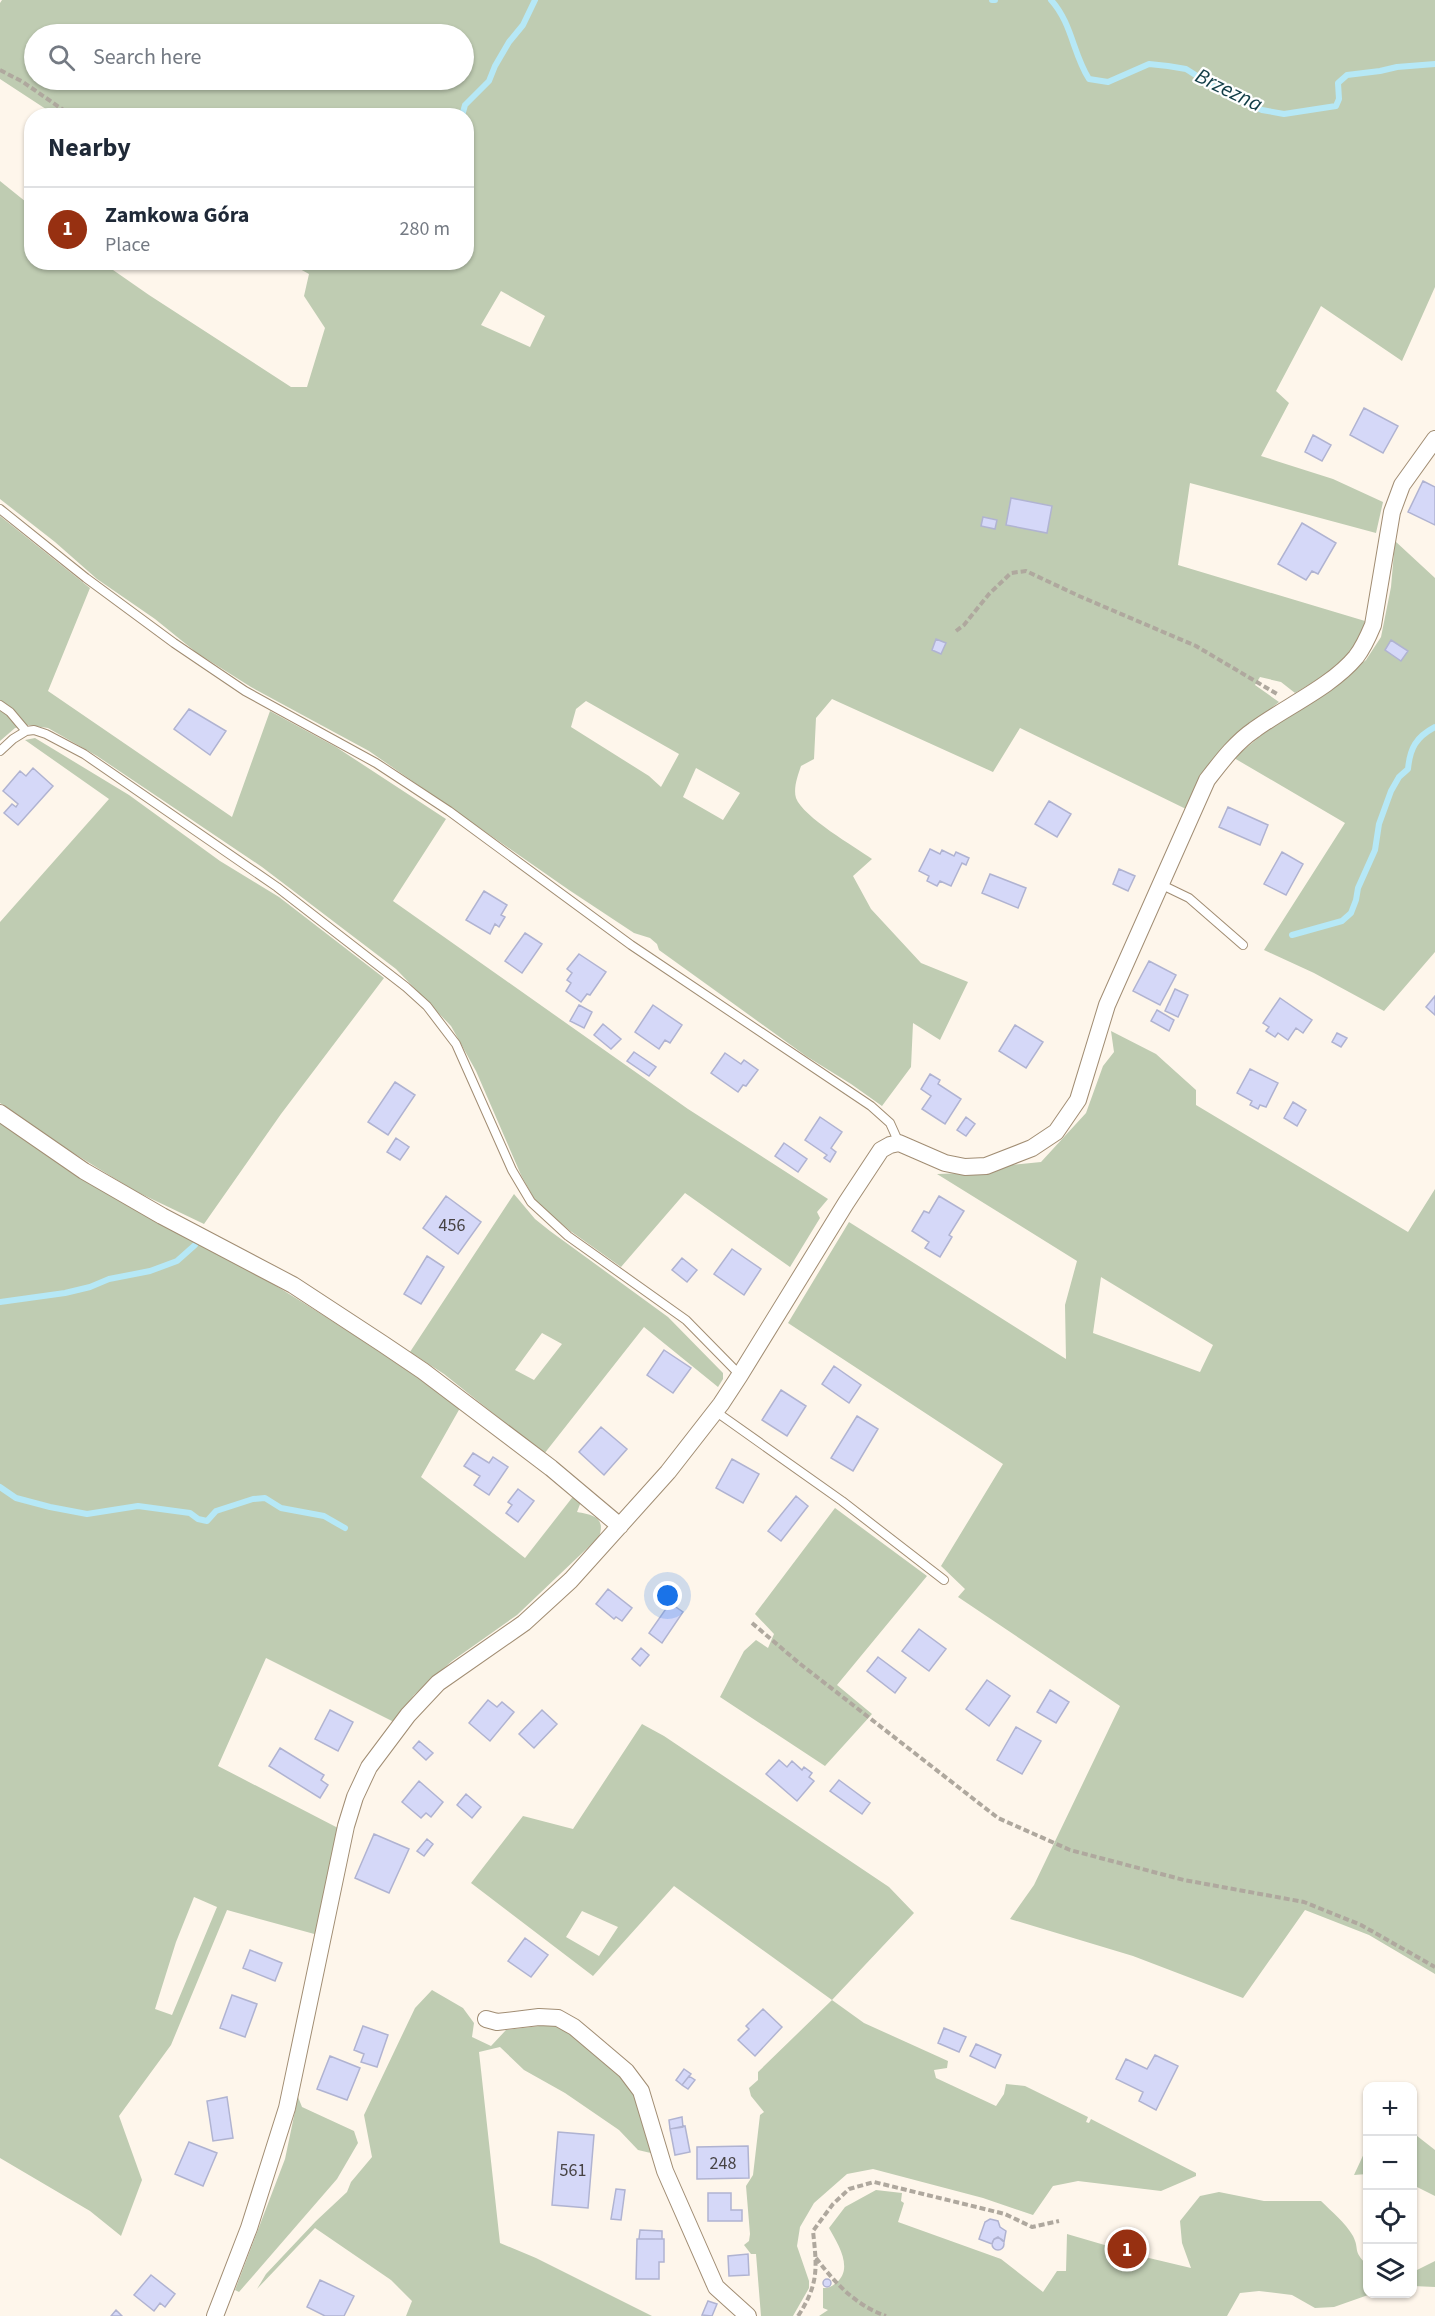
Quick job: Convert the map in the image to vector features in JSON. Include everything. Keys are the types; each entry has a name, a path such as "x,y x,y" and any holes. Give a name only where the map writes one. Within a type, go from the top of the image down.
{"street":[{"path":"215,2316 249,2228 287,2108 346,1826 355,1797 369,1767 408,1715 438,1683 524,1623 571,1580 668,1472 740,1375 881,1150 899,1143 945,1164 965,1167 986,1166 1032,1148 1056,1132 1078,1100 1107,1005 1207,780 1229,752 1252,731 1336,675 1355,658 1366,643 1373,625 1392,512 1402,485 1435,439"},
{"path":"0,1113 84,1171 162,1216 292,1285 383,1344 423,1371 551,1468 620,1527"},
{"path":"486,2019 497,2022 539,2017 558,2018 574,2027 626,2071 641,2091 664,2171 716,2287 748,2316"}],"lane":[{"path":"0,509 86,578 174,643 245,691 376,763 449,811 631,945 871,1106 890,1123 899,1143"},
{"path":"0,705 10,712 26,731"},
{"path":"0,751 26,731 34,730 84,754 277,887 427,1006 456,1044 512,1170 531,1202 568,1236 686,1320 740,1375"},
{"path":"1160,884 1189,898 1243,945"},
{"path":"715,1411 843,1501 944,1580"}],"path":[{"path":"0,70 24,83"},
{"path":"35,90 60,108"},
{"path":"956,632 1011,573 1026,571 1111,611 1196,646 1294,703"},
{"path":"752,1623 798,1663 998,1818 1070,1850 1184,1880 1304,1902 1361,1925 1435,1967"},
{"path":"798,2316 809,2300 815,2283 816,2257 813,2231 833,2204 849,2190 874,2182 1005,2214 1032,2228 1059,2222"},
{"path":"816,2257 844,2292 876,2313 886,2316"}],"green space":[{"path":"2,0 1435,0 1435,287 1402,361 1321,306 1276,391 1289,403 1261,456 1333,479 1383,502 1376,533 1190,483 1178,565 1365,621 1362,633 1356,645 1339,664 1295,693 1281,682 1260,677 1255,685 1279,702 1230,742 1186,809 1020,728 993,772 832,699 816,718 814,759 801,766 795,786 796,798 808,814 872,859 853,876 871,909 921,963 968,982 940,1040 913,1023 911,1067 882,1106 806,1056 659,950 657,944 650,938 634,933 569,890 369,751 251,687 197,653 155,619 97,579 55,542 0,499 0,181 24,200 24,270 113,270 291,387 307,387 325,328 304,296 309,274 302,270 474,270 474,108 44,108 0,79 0,3","holes":["501,291 545,316 530,347 481,325","586,701 679,754 661,787 649,776 571,727 576,709","696,768 740,793 723,820 683,797"]},
{"path":"0,516 90,588 48,691 232,817 270,711 336,747 446,819 393,901 688,1109 828,1199 817,1212 820,1218 790,1267 685,1193 621,1267 569,1230 536,1202 521,1175 476,1071 451,1026 396,969 262,867 97,756 48,728 28,725 15,728 0,741"},
{"path":"1395,541 1435,578 1435,952 1384,1011 1314,973 1264,950 1345,823 1234,758 1269,729 1310,703 1366,660 1381,637 1391,587"},
{"path":"35,738 129,795 220,861 279,897 384,978 281,1114 204,1224 135,1191 70,1151 0,1103 0,922 109,799 25,740"},
{"path":"1111,1031 1156,1054 1196,1090 1196,1105 1408,1232 1435,1189 1435,1974 1369,1935 1305,1910 1243,1998 1133,1956 1010,1919 1034,1885 1120,1706 958,1597 965,1589 941,1566 1003,1464 788,1323 849,1222 1066,1359 1065,1305 1077,1261 937,1174 994,1172 1010,1165 1041,1162 1086,1113 1103,1066 1114,1052","holes":["1101,1277 1213,1345 1200,1372 1093,1333"]},
{"path":"0,1123 291,1295 405,1369 460,1408 421,1477 525,1558 575,1494 582,1499 577,1512 597,1518 601,1530 599,1537 517,1615 452,1661 414,1695 394,1722 266,1658 218,1766 338,1828 318,1935 227,1910 171,2045 119,2116 142,2180 121,2236 90,2211 0,2158","holes":["194,1897 217,1907 172,2015 155,2009 176,1942"]},
{"path":"514,1194 535,1219 550,1231 668,1317 723,1373 723,1379 718,1387 644,1327 544,1454 444,1374 410,1352","holes":["542,1333 562,1344 534,1380 515,1370"]},
{"path":"835,1508 927,1576 837,1685 872,1714 825,1766 720,1697 744,1651 756,1640 768,1648 774,1634 755,1614"},
{"path":"642,1724 664,1736 889,1887 914,1913 832,2000 674,1886 593,1976 471,1883 523,1816 573,1829","holes":["582,1911 618,1927 599,1956 566,1937"]},
{"path":"432,1990 463,2008 474,2023 472,2037 491,2046 506,2030 556,2024 565,2028 639,2092 655,2154 638,2150 619,2130 565,2093 524,2070 500,2047 479,2052 500,2243 536,2258 652,2316 406,2316 412,2301 391,2280 315,2228 257,2289 266,2274 347,2192 351,2182 372,2157 364,2115 415,2008"},
{"path":"832,2000 864,2023 948,2061 947,2068 934,2070 936,2078 996,2106 1004,2094 1006,2084 1025,2086 1088,2117 1086,2122 1089,2123 1091,2119 1196,2173 1196,2176 1161,2191 1078,2181 1053,2186 1033,2215 983,2198 873,2169 847,2174 814,2203 800,2227 797,2246 809,2281 809,2288 793,2316 761,2316 756,2254 751,2254 744,2245 749,2241 750,2234 746,2186 753,2175 760,2115 764,2112 751,2096 749,2088 758,2080 758,2072"},
{"path":"298,2097 302,2107 354,2131 358,2143 337,2179 239,2292 235,2290 285,2159"},
{"path":"1417,2136 1435,2150 1435,2196 1417,2187"},
{"path":"1363,2156 1363,2174 1354,2175"},
{"path":"876,2190 902,2193 901,2201 904,2203 898,2222 1001,2259 1043,2292 1057,2271 1066,2271 1067,2234 1191,2268 1182,2243 1180,2221 1200,2196 1219,2192 1264,2201 1321,2201 1353,2236 1363,2261 1363,2297 1334,2307 1315,2308 1292,2295 1259,2291 1240,2293 1227,2316 819,2316 828,2310 823,2308 823,2288 836,2283 844,2271 843,2256 829,2228 845,2207"},
{"path":"1435,2261 1435,2287 1417,2286 1417,2270"}],"building":[{"path":"1364,408 1398,426 1383,453 1350,435"},
{"path":"1313,435 1331,445 1322,461 1305,452"},
{"path":"1423,481 1435,487 1435,525 1408,512"},
{"path":"1011,498 1052,506 1047,533 1006,525"},
{"path":"983,517 997,520 995,529 981,526"},
{"path":"1302,523 1336,543 1318,574 1312,571 1306,580 1278,564"},
{"path":"936,639 946,643 941,654 932,650"},
{"path":"1391,640 1408,651 1401,661 1385,650"},
{"path":"189,709 226,731 210,755 174,729"},
{"path":"33,768 53,786 18,825 4,813 12,804 16,807 18,804 3,791 20,771 26,776"},
{"path":"1049,801 1071,814 1057,837 1035,824"},
{"path":"1228,807 1268,825 1260,845 1219,827"},
{"path":"930,849 940,854 942,850 954,856 956,852 969,858 966,865 962,863 951,886 940,881 937,886 927,881 929,876 919,871"},
{"path":"1282,852 1303,864 1286,895 1264,884"},
{"path":"1119,869 1135,876 1128,891 1113,884"},
{"path":"990,874 1026,888 1018,908 982,893"},
{"path":"484,891 507,905 501,915 505,917 499,927 495,924 490,934 466,920"},
{"path":"525,933 542,944 522,973 505,961"},
{"path":"579,954 606,972 590,995 587,994 581,1002 566,991 571,983 567,980 572,973 567,969"},
{"path":"1149,961 1176,975 1160,1005 1133,991"},
{"path":"1175,989 1188,995 1178,1017 1165,1011"},
{"path":"1435,996 1435,1015 1426,1007"},
{"path":"1280,998 1312,1020 1303,1033 1296,1028 1288,1040 1278,1033 1275,1037 1266,1031 1269,1027 1263,1023"},
{"path":"579,1005 592,1012 584,1028 570,1021"},
{"path":"653,1005 682,1025 670,1043 665,1040 659,1049 635,1032"},
{"path":"1157,1010 1174,1020 1169,1031 1151,1021"},
{"path":"603,1024 621,1039 611,1049 594,1035"},
{"path":"1015,1025 1043,1042 1026,1068 999,1051"},
{"path":"1337,1033 1347,1038 1341,1047 1332,1042"},
{"path":"634,1052 656,1067 649,1076 627,1061"},
{"path":"725,1053 741,1064 744,1060 758,1070 746,1086 743,1085 738,1092 711,1073"},
{"path":"1250,1069 1278,1083 1266,1107 1260,1105 1258,1109 1250,1105 1252,1101 1237,1093"},
{"path":"930,1074 940,1080 938,1084 961,1099 945,1124 922,1109 931,1096 921,1089"},
{"path":"395,1082 415,1095 388,1135 368,1122"},
{"path":"1293,1102 1306,1110 1297,1126 1284,1118"},
{"path":"820,1117 842,1132 831,1148 836,1152 830,1162 824,1158 827,1155 805,1140"},
{"path":"966,1117 975,1124 966,1136 957,1130"},
{"path":"396,1138 409,1147 400,1160 387,1152"},
{"path":"784,1143 807,1159 798,1172 775,1156"},
{"path":"446,1196 481,1222 458,1254 423,1228"},
{"path":"939,1196 964,1211 949,1235 952,1237 940,1257 925,1248 929,1242 912,1231 924,1211 929,1213"},
{"path":"732,1249 761,1269 744,1295 714,1274"},
{"path":"427,1256 444,1267 421,1304 404,1294"},
{"path":"682,1258 697,1270 687,1282 672,1270"},
{"path":"664,1350 691,1368 673,1393 647,1375"},
{"path":"834,1366 861,1385 849,1403 822,1384"},
{"path":"781,1390 806,1406 787,1436 762,1420"},
{"path":"857,1416 878,1429 853,1471 831,1458"},
{"path":"601,1427 627,1449 604,1475 579,1452"},
{"path":"473,1453 489,1463 493,1457 508,1467 489,1495 474,1485 480,1476 464,1466"},
{"path":"732,1459 759,1474 743,1503 716,1488"},
{"path":"518,1489 534,1501 518,1522 506,1513 512,1505 508,1502"},
{"path":"796,1496 808,1506 781,1541 768,1531"},
{"path":"608,1589 632,1608 622,1621 616,1617 614,1619 596,1604"},
{"path":"670,1603 683,1612 662,1643 649,1633"},
{"path":"919,1629 946,1649 929,1671 902,1651"},
{"path":"641,1648 649,1655 640,1666 632,1659"},
{"path":"878,1657 906,1678 895,1693 867,1671"},
{"path":"987,1680 1010,1696 989,1726 966,1709"},
{"path":"1050,1690 1069,1702 1056,1723 1037,1712"},
{"path":"488,1700 497,1707 502,1702 514,1712 490,1741 469,1723"},
{"path":"330,1710 353,1722 338,1751 315,1739"},
{"path":"542,1710 557,1724 534,1748 519,1734"},
{"path":"1016,1727 1041,1741 1022,1774 997,1760"},
{"path":"419,1741 433,1753 426,1760 413,1748"},
{"path":"280,1748 324,1775 321,1780 328,1785 320,1798 269,1766"},
{"path":"779,1760 787,1767 792,1761 802,1770 804,1767 812,1773 809,1777 814,1781 797,1801 766,1774"},
{"path":"839,1780 870,1803 862,1814 830,1791"},
{"path":"419,1781 443,1802 431,1817 426,1813 421,1818 402,1802"},
{"path":"466,1794 481,1807 472,1818 457,1805"},
{"path":"374,1834 409,1849 389,1893 355,1878"},
{"path":"427,1839 433,1844 424,1856 417,1851"},
{"path":"525,1938 548,1955 531,1977 508,1961"},
{"path":"250,1950 282,1963 275,1981 243,1968"},
{"path":"232,1995 257,2004 245,2037 220,2028"},
{"path":"763,2009 782,2027 755,2056 738,2040 749,2029 746,2026"},
{"path":"363,2026 388,2035 377,2067 361,2062 364,2054 354,2050"},
{"path":"944,2028 966,2037 959,2052 938,2043"},
{"path":"976,2044 1001,2055 995,2068 970,2056"},
{"path":"1155,2055 1178,2066 1156,2110 1139,2101 1143,2092 1116,2079 1126,2059 1147,2069"},
{"path":"330,2056 360,2068 347,2100 317,2089"},
{"path":"684,2069 691,2074 682,2085 676,2080"},
{"path":"689,2076 695,2080 688,2089 682,2085"},
{"path":"227,2097 233,2138 213,2141 207,2101"},
{"path":"682,2117 683,2127 670,2129 669,2120"},
{"path":"685,2126 690,2152 675,2155 670,2129"},
{"path":"558,2132 594,2135 588,2208 552,2205"},
{"path":"189,2142 217,2153 203,2186 175,2174"},
{"path":"748,2146 749,2178 697,2179 697,2147"},
{"path":"616,2189 625,2190 621,2220 611,2219"},
{"path":"708,2193 731,2193 731,2210 742,2210 742,2221 708,2221"},
{"path":"990,2219 998,2221 1000,2227 1006,2231 1004,2242 998,2237 992,2244 979,2239 985,2222"},
{"path":"640,2230 662,2231 662,2239 639,2239"},
{"path":"998,2238 1004,2244 998,2250 992,2244"},
{"path":"637,2239 664,2239 664,2262 659,2262 659,2279 636,2279"},
{"path":"748,2254 749,2275 729,2276 728,2256"},
{"path":"151,2275 175,2294 165,2307 160,2303 154,2311 134,2295"},
{"path":"827,2279 831,2283 827,2287 823,2283"},
{"path":"320,2280 354,2296 344,2316 325,2316 307,2307"},
{"path":"708,2301 717,2304 712,2316 702,2315"},
{"path":"116,2310 122,2316 111,2316"}],"waterway":[{"path":"464,108 489,81 495,66 509,42 523,25 535,0"},
{"name":"Brzezna","path":"1051,0 1064,19 1089,79 1108,82 1149,64 1186,69 1224,93 1262,110 1284,114 1336,106 1339,99 1338,83 1347,75 1435,64"},
{"path":"1292,935 1342,921 1351,913 1358,888 1375,850 1379,824 1391,791 1399,777 1408,769 1410,755 1415,744 1435,727"},
{"path":"0,1302 65,1293 90,1287 109,1279 150,1271 177,1261 195,1245"},
{"path":"0,1487 16,1498 87,1514 138,1506 190,1513 198,1519 207,1521 216,1511 253,1499 265,1498 281,1508 324,1516 345,1528"}],"place":[{"name":"Zamkowa Góra","path":"1127,2249"}]}
